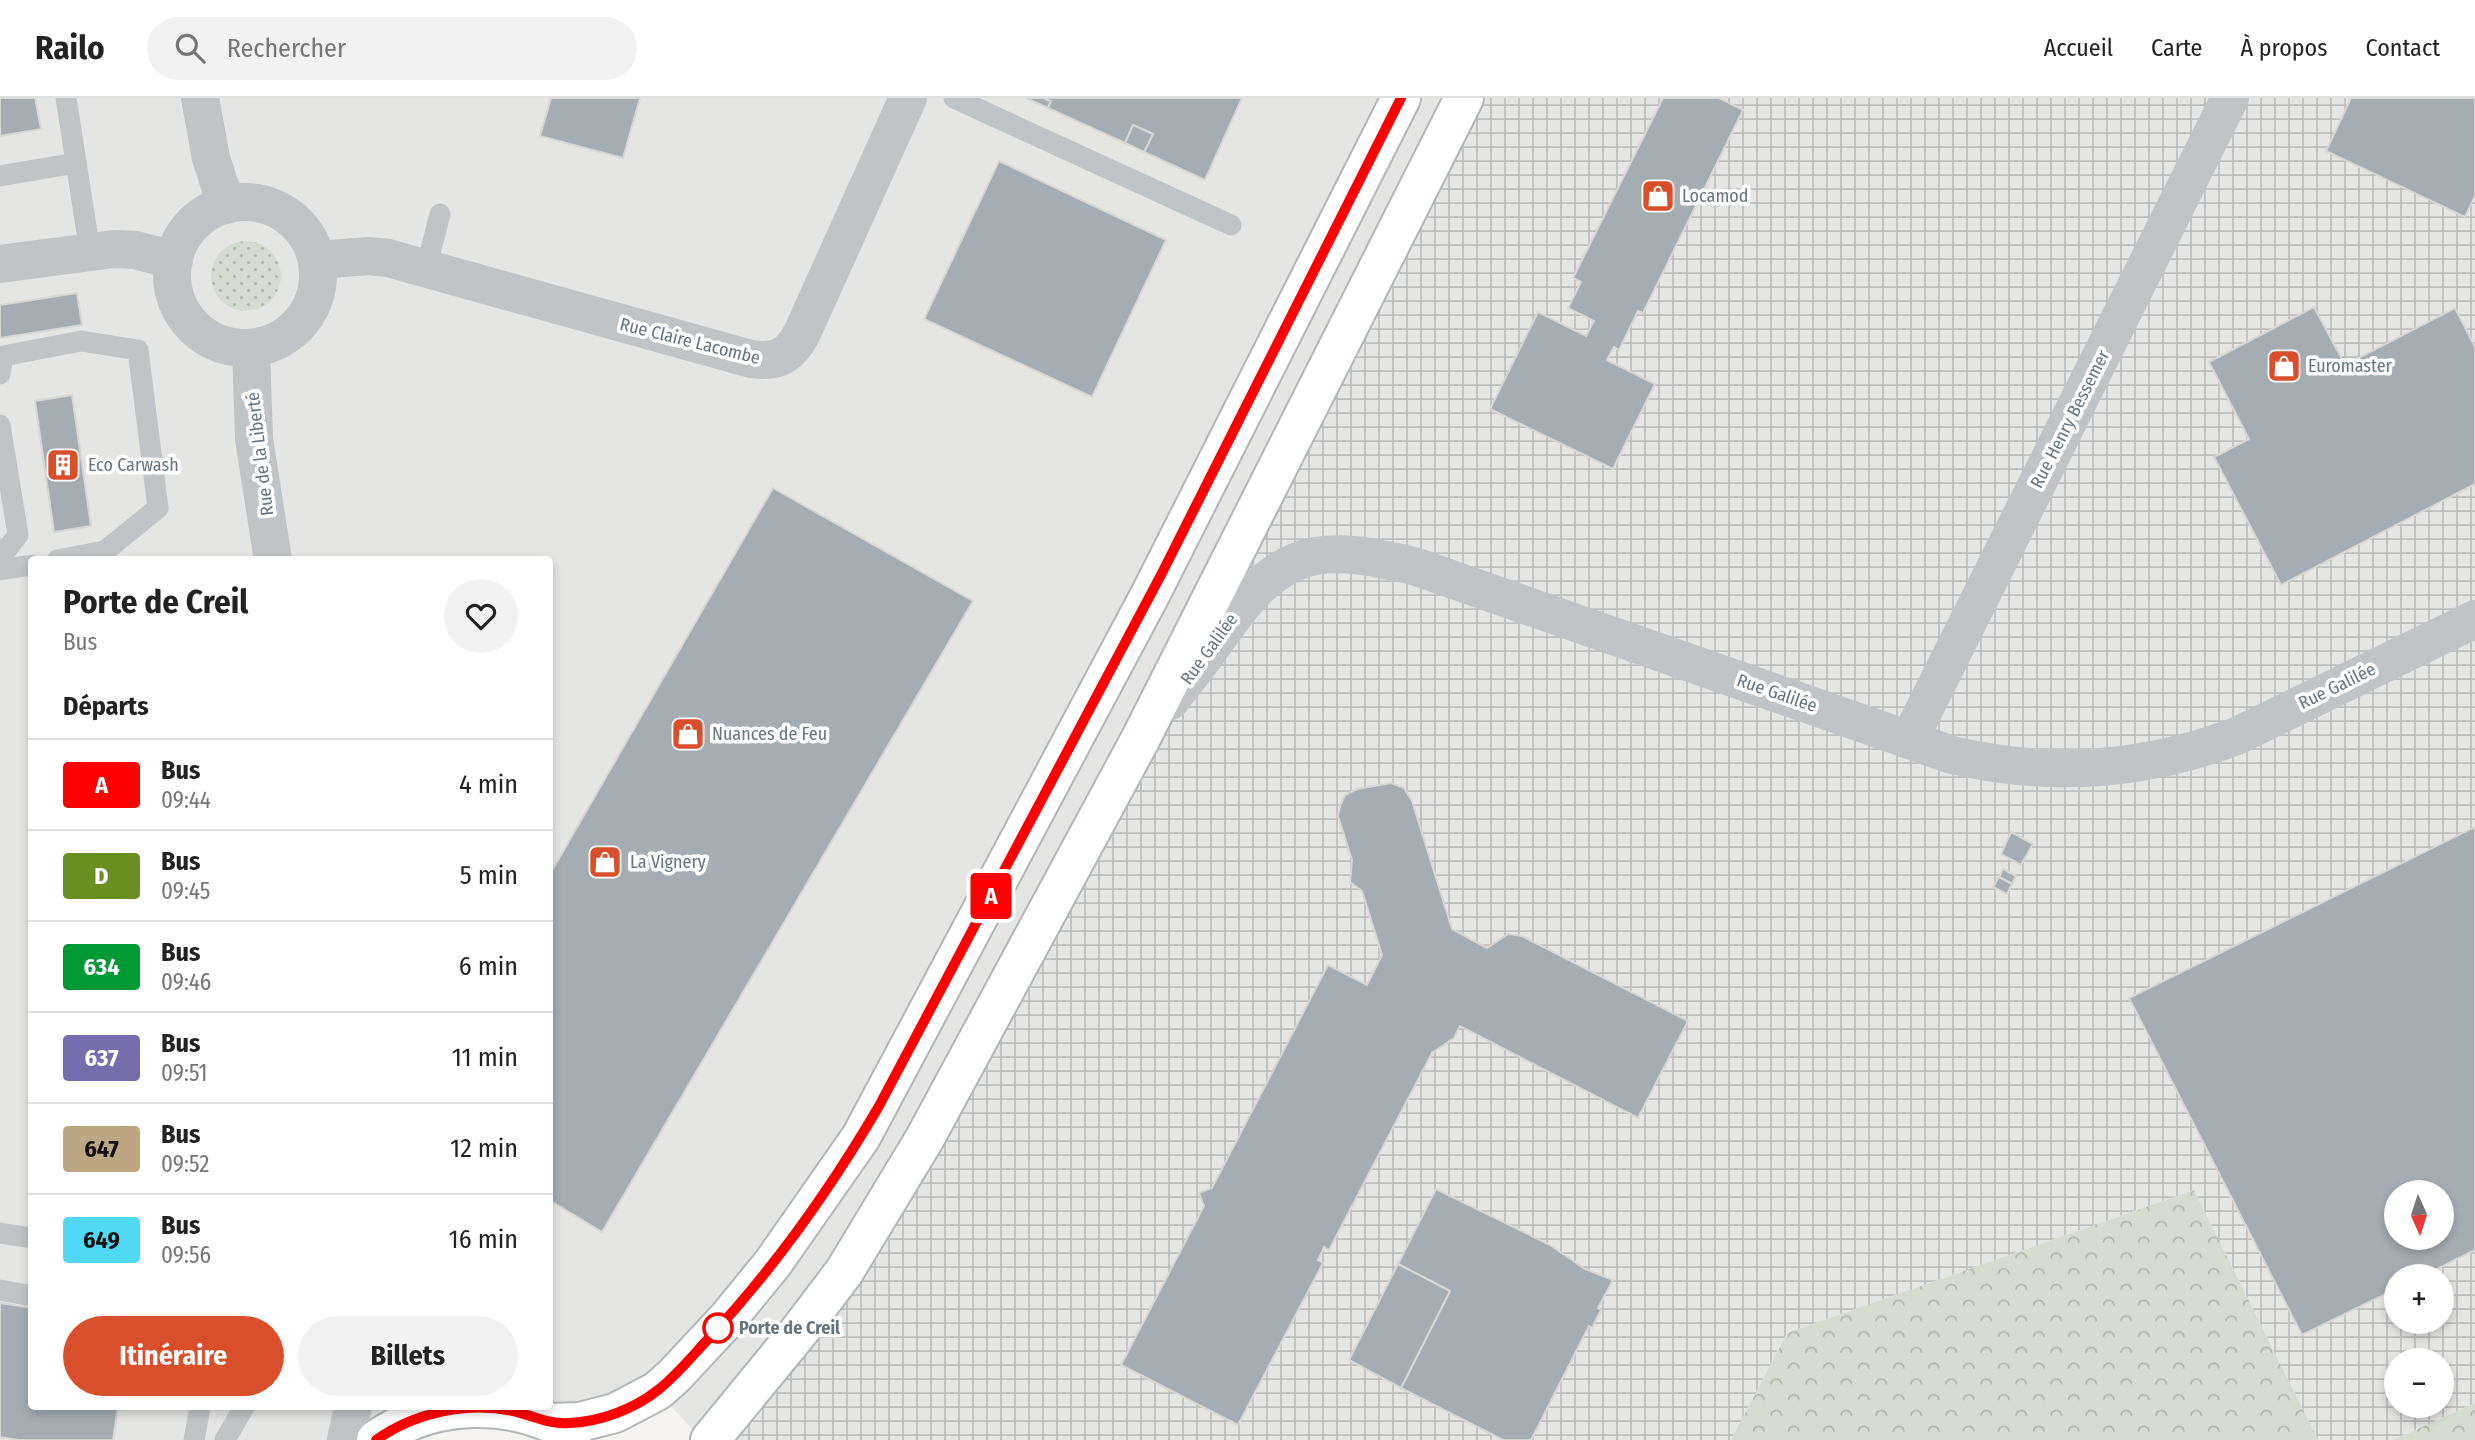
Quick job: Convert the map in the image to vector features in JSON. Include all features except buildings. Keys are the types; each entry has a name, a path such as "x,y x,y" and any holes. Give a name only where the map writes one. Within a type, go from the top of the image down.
{"street":[{"path":"200,98 211,158 226,205"},
{"name":"Rue Claire Lacombe","path":"317,260 379,257 751,359 777,359 788,354 802,333 908,98"},
{"path":"491,1410 541,1421 580,1422 615,1413 657,1391 727,1318 773,1263 861,1137 1144,607 1401,98"},
{"path":"710,1440 844,1272 888,1202 1141,738 1464,98"},
{"name":"Rue Henry Bessemer","path":"1909,740 2230,98"},
{"path":"258,203 278,210 303,231 317,260 316,293 300,323 273,342 251,348 218,343 191,323 175,293 172,271 182,239 196,221 226,205 258,203"},
{"path":"0,264 114,249 135,250 174,260"},
{"name":"Rue de la Liberté","path":"251,348 253,422 272,556"},
{"name":"Rue Galilée","path":"1141,738 1199,665 1240,606 1268,578 1299,560 1343,555 1389,560 1443,575 1952,755 2040,768 2099,768 2162,760 2237,736 2475,619"},
{"path":"346,1440 352,1410"},
{"path":"376,1440 406,1423 443,1411 456,1410"}],"lane":[{"path":"66,98 90,251"},
{"path":"954,98 1231,225"},
{"path":"0,176 76,163"},
{"path":"426,269 440,214"},
{"path":"0,374 3,356 81,341 138,350 158,508 105,551 78,556"},
{"path":"0,425 18,535 7,549 0,550"},
{"path":"0,570 28,566"},
{"path":"0,1233 28,1237"},
{"path":"0,1290 28,1295"},
{"path":"194,1440 199,1410"},
{"path":"225,1440 242,1410"}],"shaded area":[{"path":"0,98 1464,98 925,1138 702,1440 657,1391 531,1416 376,1440 0,1440"},
{"path":"1464,98 2475,98 2475,1403 2454,1412 2454,1348 2384,1348 2384,1418 2442,1418 2393,1440 2318,1440 2194,1190 1787,1333 1731,1440 710,1440 817,1308"}],"green space":[{"path":"246,241 271,251 281,276 271,301 246,311 221,301 211,276 221,251"},
{"path":"2194,1190 2318,1440 1731,1440 1787,1333"},
{"path":"2475,1403 2475,1440 2393,1440 2442,1418 2454,1418 2454,1412"}],"bus line":[{"name":"A","path":"508,1410 551,1423 567,1424 615,1413 657,1391 727,1318 773,1263 833,1180 879,1106 1162,573 1401,98"},
{"name":"A","path":"376,1440 418,1418 450,1410"}],"place":[{"name":"Locamod","path":"1658,196"},
{"name":"Euromaster","path":"2284,366"},
{"name":"Eco Carwash","path":"63,465"},
{"name":"Nuances de Feu","path":"688,734"},
{"name":"La Vignery","path":"605,862"},
{"name":"Porte de Creil","path":"718,1328"}]}
